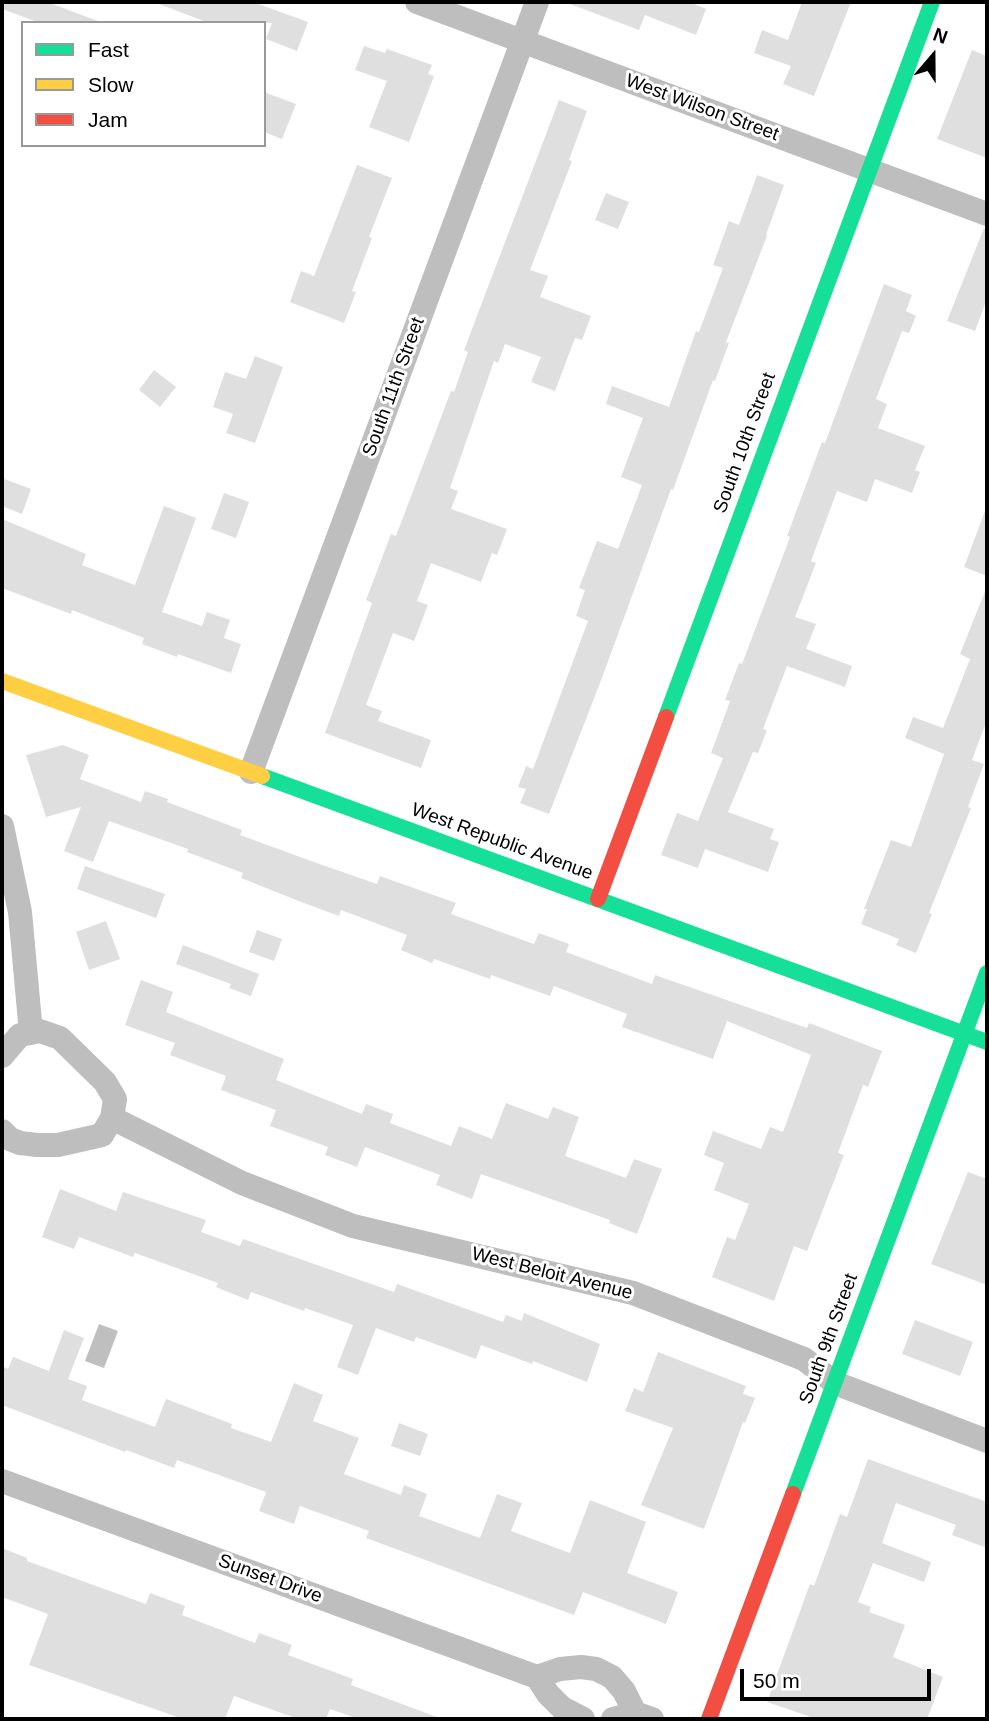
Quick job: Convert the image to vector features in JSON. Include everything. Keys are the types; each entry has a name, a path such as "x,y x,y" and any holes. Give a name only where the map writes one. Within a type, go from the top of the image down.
{"street":[{"name":"West Wilson Street","path":"417,2 987,214"},
{"name":"South 11th Street","path":"251,772 537,2"},
{"name":"South 10th Street","path":"598,899 932,2"},
{"name":"West Republic Avenue","path":"2,681 987,1042"},
{"path":"2,826 20,912 31,1033"},
{"name":"South 9th Street","path":"709,1719 987,973"},
{"path":"2,1056 20,1035 40,1031 60,1038 104,1082 114,1099 113,1118 102,1135 58,1145 20,1143 4,1138"},
{"name":"West Beloit Avenue","path":"113,1118 242,1183 353,1226 634,1293 804,1359 835,1383 987,1441"},
{"name":"Sunset Drive","path":"2,1481 537,1677"},
{"path":"583,1719 562,1708 548,1694 537,1677 560,1669 596,1669 612,1677 624,1692 633,1717"}],"shaded area":[{"path":"99,1324 118,1331 104,1368 85,1361"}],"building":[{"path":"2,2 47,2 98,21 35,21 2,9"},
{"path":"253,2 308,22 297,51 266,39 272,23 204,21 159,4"},
{"path":"570,2 689,2 706,9 696,35 645,15 639,30"},
{"path":"802,2 851,2 814,96 783,84 791,66 754,53 762,30 788,40"},
{"path":"364,46 385,53 387,49 432,65 428,74 434,76 409,142 369,127 387,81 355,70"},
{"path":"972,50 987,56 987,158 937,139"},
{"path":"266,93 296,104 282,139 266,133"},
{"path":"559,100 587,111 569,160 572,161 530,270 548,276 540,297 591,316 582,340 575,338 555,391 531,382 541,357 505,344 498,363 494,361 450,488 458,491 451,509 507,529 497,555 492,553 481,582 431,563 417,601 428,605 414,641 393,633 366,705 382,711 378,721 431,740 421,768 325,733 372,603 366,600 391,534 396,536 451,391 454,392 468,352 464,350"},
{"path":"357,165 392,178 369,237 372,238 352,291 356,292 344,323 290,302 301,271 314,276"},
{"path":"757,175 784,185 726,342 729,343 715,381 713,380 673,490 671,489 549,814 520,803 526,789 518,787 526,766 533,769 588,621 576,616 585,590 579,588 597,541 618,549 642,485 621,477 643,418 606,404 612,386 669,407 696,331 699,332 723,268 713,265 729,221 739,225"},
{"path":"606,193 629,202 618,229 595,220"},
{"path":"984,228 987,229 987,299 975,331 947,321"},
{"path":"884,284 912,295 906,311 916,316 909,333 902,331 876,399 887,404 878,428 925,446 915,470 920,472 912,493 875,479 867,502 837,491 811,561 816,563 795,617 816,624 806,649 852,666 845,687 787,666 763,729 767,730 758,753 753,752 728,812 774,829 770,839 779,842 768,872 705,849 698,868 661,855 677,813 698,821 723,758 711,753 730,701 725,700 739,663 742,664 790,537 787,536 822,442 825,443"},
{"path":"255,356 283,367 255,443 226,433 233,414 213,407 225,372 246,379"},
{"path":"154,370 176,387 160,407 139,390"},
{"path":"2,478 31,489 22,514 2,506"},
{"path":"224,493 249,502 236,538 211,529"},
{"path":"164,506 196,518 162,612 202,626 207,612 230,620 224,638 241,644 231,673 178,654 177,657 142,644 144,638 72,610 71,614 2,588 2,519 86,554 82,565 135,585"},
{"path":"985,511 987,512 987,576 964,567"},
{"path":"986,589 987,720 972,760 984,764 968,807 971,808 916,953 896,945 899,939 861,924 867,909 864,909 891,840 911,847 944,754 905,738 913,717 943,728 970,659 960,654"},
{"path":"63,745 89,755 80,779 141,802 145,791 242,830 240,835 311,861 377,884 380,876 456,903 451,914 534,944 539,933 569,944 566,952 652,984 655,975 807,1028 809,1023 882,1051 868,1087 863,1085 838,1153 844,1155 807,1251 794,1246 774,1301 712,1277 727,1237 735,1240 749,1204 714,1190 724,1163 704,1155 713,1131 761,1149 770,1127 783,1132 811,1055 727,1021 713,1059 622,1027 627,1014 554,986 550,996 434,959 432,963 401,950 407,935 341,910 339,916 296,900 241,878 243,873 187,852 188,849 109,821 93,862 64,851 81,807 46,817 26,755"},
{"path":"85,866 165,894 156,918 77,889"},
{"path":"106,921 120,959 89,970 76,932"},
{"path":"257,930 282,939 274,961 249,952"},
{"path":"183,945 259,974 251,996 229,988 231,984 176,964"},
{"path":"141,980 173,992 166,1012 284,1059 276,1080 362,1114 366,1104 393,1114 390,1123 451,1146 459,1126 492,1139 506,1103 548,1119 553,1107 579,1117 565,1156 626,1178 634,1159 662,1169 637,1234 609,1223 610,1220 481,1174 472,1199 436,1185 440,1175 365,1147 357,1167 325,1155 328,1147 270,1126 276,1110 221,1090 226,1076 170,1055 175,1043 125,1025"},
{"path":"968,1172 987,1179 987,1285 931,1264"},
{"path":"60,1189 116,1211 123,1192 206,1220 201,1232 240,1246 243,1239 394,1292 397,1284 503,1322 506,1315 522,1321 524,1313 600,1344 587,1382 481,1345 476,1359 416,1337 414,1342 376,1328 358,1375 337,1367 353,1325 251,1292 248,1300 216,1287 218,1283 135,1253 133,1257 79,1237 74,1249 42,1237"},
{"path":"915,1320 973,1342 960,1376 902,1354"},
{"path":"64,1330 84,1338 68,1379 87,1386 82,1400 155,1427 166,1399 232,1424 231,1428 271,1442 294,1383 323,1395 313,1421 359,1438 344,1474 401,1495 404,1485 427,1494 419,1516 480,1538 497,1494 522,1503 511,1531 570,1553 590,1500 646,1522 627,1573 678,1592 666,1624 583,1592 574,1615 366,1538 369,1531 300,1506 294,1524 259,1511 266,1492 177,1460 174,1468 126,1450 125,1452 2,1405 2,1366 8,1369 13,1357 49,1371"},
{"path":"658,1352 746,1386 743,1394 755,1398 745,1423 743,1422 704,1529 641,1505 673,1428 625,1411 634,1388 643,1392"},
{"path":"399,1423 428,1434 420,1456 391,1446"},
{"path":"868,1459 987,1502 987,1548 952,1535 956,1525 896,1503 882,1543 931,1562 924,1582 873,1563 858,1602 871,1607 869,1612 905,1625 893,1657 943,1677 927,1719 817,1719 767,1702 810,1584 814,1586 840,1514 847,1517"},
{"path":"2,1548 27,1558 27,1561 146,1604 150,1593 185,1606 182,1615 255,1643 259,1633 292,1645 288,1655 353,1679 351,1685 437,1719 358,1719 330,1709 326,1719 298,1719 234,1696 225,1719 183,1719 29,1665 48,1614 2,1597"}],"traffic: fast":[{"path":"666,717 932,2"},
{"path":"262,776 987,1042"},
{"path":"793,1494 987,973"}],"traffic: slow":[{"path":"2,681 262,776"}],"traffic: jam":[{"path":"598,899 666,717"},
{"path":"709,1719 793,1494"}]}
